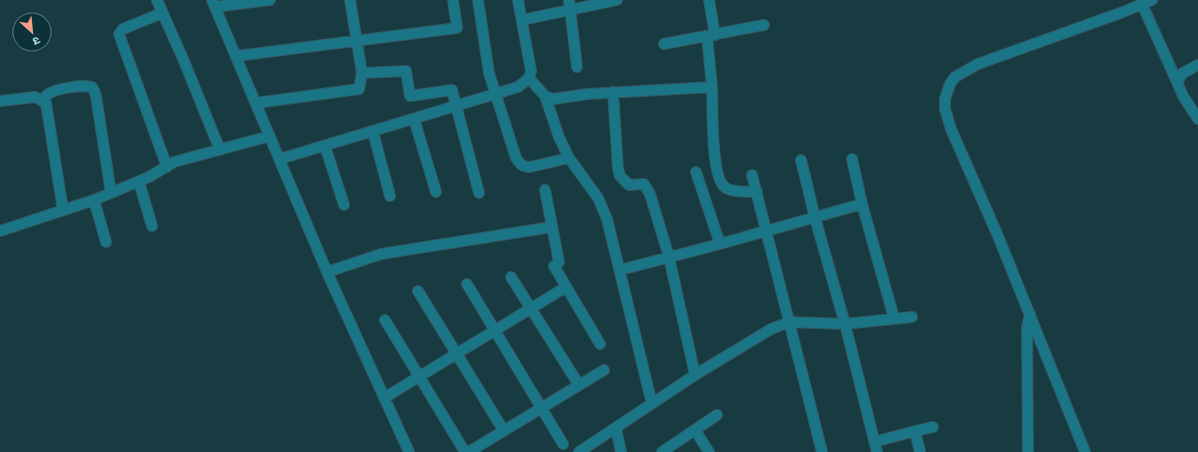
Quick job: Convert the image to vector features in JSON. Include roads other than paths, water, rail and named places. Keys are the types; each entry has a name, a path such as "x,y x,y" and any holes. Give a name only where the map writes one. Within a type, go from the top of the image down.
{"street":[{"path":"157,0 184,61 220,150"},
{"path":"270,0 214,3 327,272 409,452"},
{"path":"256,103 359,89 362,73 350,0"},
{"path":"236,56 457,28 453,0"},
{"path":"478,0 487,61 516,158 524,167 569,158"},
{"path":"280,159 518,87 528,78 531,71 518,0"},
{"path":"522,20 570,5 617,0"},
{"path":"710,0 715,164 720,180 726,188 736,191 757,192"},
{"path":"1085,452 1030,314 951,128 945,109 946,91 955,77 978,64 1147,2 1183,96 1198,119"},
{"path":"570,5 577,67"},
{"path":"162,13 123,29 119,34 167,167"},
{"path":"664,44 764,25"},
{"path":"1177,82 1183,73 1198,65"},
{"path":"362,73 406,71 410,96 452,90 478,192"},
{"path":"528,78 545,96 559,137 569,158 598,198 607,219 652,404"},
{"path":"43,100 47,94 56,91 86,85 94,88 111,193"},
{"path":"545,96 554,99 613,92 712,87"},
{"path":"613,92 618,170 620,176 629,185 644,184 647,187 669,257 695,375"},
{"path":"0,101 35,97 43,100 48,106 64,210"},
{"path":"414,119 436,192"},
{"path":"373,132 390,196"},
{"path":"0,231 94,200 139,182 174,162 270,136"},
{"path":"325,146 344,205"},
{"path":"852,159 862,204 894,318"},
{"path":"801,160 815,218 845,324 877,452"},
{"path":"696,172 720,244"},
{"path":"752,175 822,452"},
{"path":"139,182 152,226"},
{"path":"545,190 557,264 566,287 600,344"},
{"path":"94,200 106,242"},
{"path":"620,270 766,232 862,204"},
{"path":"327,272 381,254 552,227"},
{"path":"511,277 579,385"},
{"path":"467,284 563,444"},
{"path":"384,398 566,287"},
{"path":"418,291 504,431"},
{"path":"1028,452 1026,327 1030,314"},
{"path":"578,452 695,375 772,329 789,322 845,324 912,317"},
{"path":"385,320 418,377 465,452"},
{"path":"469,452 604,370"},
{"path":"662,452 717,415"},
{"path":"874,442 934,427"},
{"path":"616,428 621,452"},
{"path":"695,430 709,452"},
{"path":"915,431 920,452"}]}
